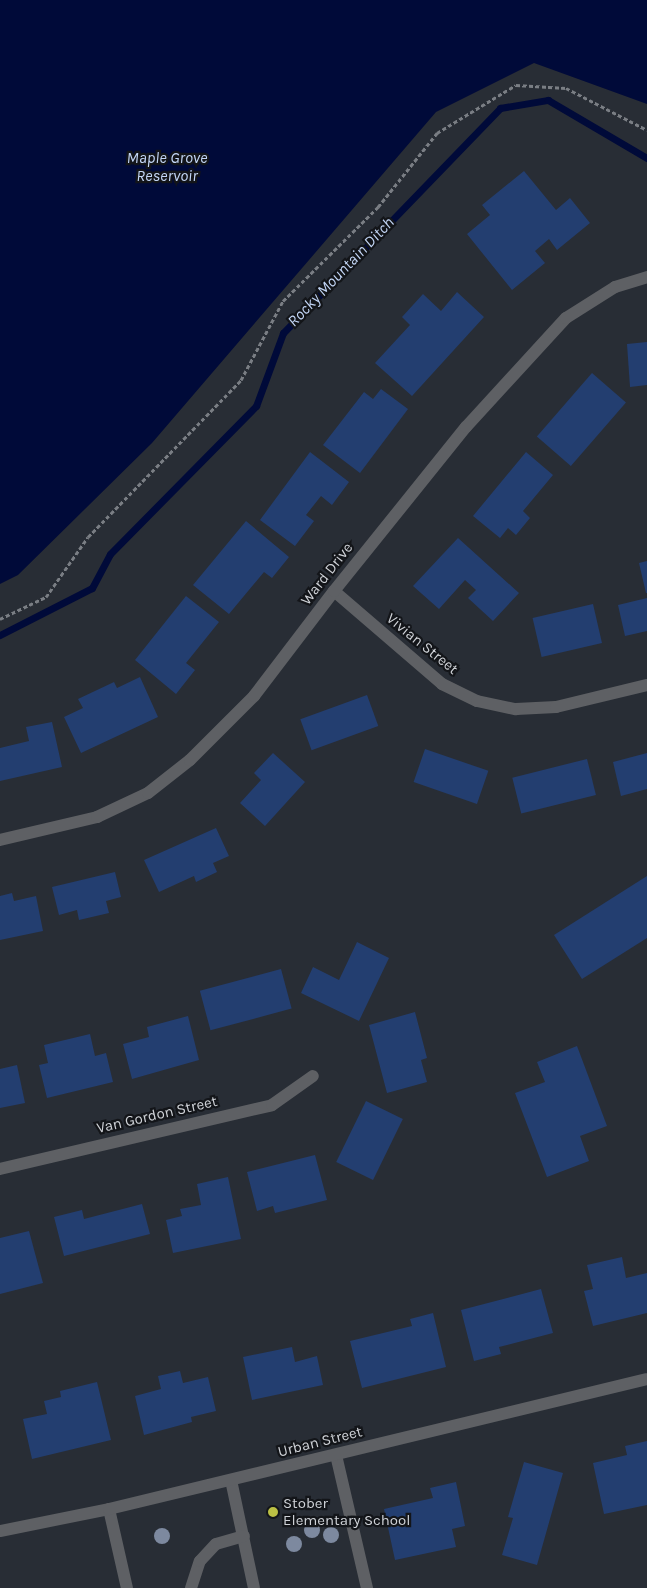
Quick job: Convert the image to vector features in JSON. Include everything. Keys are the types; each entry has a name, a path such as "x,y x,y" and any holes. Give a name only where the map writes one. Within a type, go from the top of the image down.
{"street":[{"name":"Ward Drive","path":"0,840 97,817 148,793 190,760 254,696 334,591 466,428 566,318 615,287 647,277"},
{"name":"Vivian Street","path":"334,591 442,684 477,701 516,710 556,707 647,685"},
{"name":"Van Gordon Street","path":"0,1169 272,1104 313,1076"},
{"name":"Urban Street","path":"0,1531 109,1509 647,1380"},
{"path":"336,1454 367,1588"},
{"path":"231,1480 254,1588"},
{"path":"109,1509 128,1588"},
{"path":"191,1588 200,1561 216,1544 244,1536"}],"path":[{"path":"0,619 46,597 88,538 241,380 282,301 378,207 438,132 516,86 566,88 647,130"}],"water":[{"name":"Maple Grove Reservoir","path":"0,0 647,0 647,104 534,63 436,112 152,443 18,575 0,584"}],"building":[{"path":"524,171 556,210 570,198 590,223 557,250 549,239 535,251 545,263 512,290 467,234 490,215 482,205"},
{"path":"457,292 484,317 412,396 375,363 410,325 402,317 423,294 441,311"},
{"path":"647,342 647,385 630,387 627,344"},
{"path":"592,373 626,403 571,466 537,436"},
{"path":"381,389 408,409 360,473 323,445 364,392 373,399"},
{"path":"310,452 349,482 332,505 321,496 306,515 314,521 295,546 260,520"},
{"path":"526,452 553,475 523,511 530,518 516,535 508,528 500,538 473,516"},
{"path":"246,521 289,557 272,578 264,572 229,614 193,585"},
{"path":"458,538 519,593 493,621 468,598 476,590 465,580 439,609 413,586"},
{"path":"647,561 647,593 646,593 639,563"},
{"path":"186,596 219,622 186,663 195,670 176,694 135,660"},
{"path":"647,598 647,631 625,636 618,605"},
{"path":"593,604 602,643 542,657 533,618"},
{"path":"140,677 158,717 81,753 64,717 83,708 78,699 114,682 117,688"},
{"path":"367,695 378,726 312,750 300,719"},
{"path":"52,722 62,767 0,781 0,748 29,741 26,727"},
{"path":"425,749 488,771 477,804 414,782"},
{"path":"273,753 305,782 265,826 240,803 261,780 254,773"},
{"path":"647,753 647,789 621,796 613,762"},
{"path":"587,759 596,795 521,814 512,778"},
{"path":"216,828 229,856 213,863 217,872 196,882 194,876 159,892 144,860"},
{"path":"115,872 121,897 106,901 109,913 79,920 77,910 59,915 52,887"},
{"path":"647,876 647,938 582,979 554,935"},
{"path":"12,893 14,901 36,896 43,931 0,940 0,896"},
{"path":"357,942 389,958 359,1021 301,993 313,967 339,980"},
{"path":"281,969 292,1009 210,1030 200,991"},
{"path":"415,1012 427,1058 421,1060 427,1082 387,1093 369,1025"},
{"path":"188,1016 199,1060 132,1079 123,1044 149,1037 147,1027"},
{"path":"90,1034 95,1056 106,1053 113,1082 47,1098 39,1065 48,1063 44,1045"},
{"path":"577,1046 607,1126 580,1136 589,1161 547,1177 515,1093 545,1082 537,1062"},
{"path":"17,1065 25,1103 0,1108 0,1069"},
{"path":"366,1101 403,1119 373,1180 336,1162"},
{"path":"315,1155 327,1200 275,1213 273,1206 257,1211 247,1172"},
{"path":"228,1177 241,1239 173,1253 166,1220 182,1216 180,1209 201,1205 197,1184"},
{"path":"142,1204 150,1234 64,1256 54,1217 82,1210 84,1219"},
{"path":"29,1231 43,1283 0,1294 0,1238"},
{"path":"622,1257 626,1278 647,1273 647,1313 593,1326 584,1291 593,1289 587,1265"},
{"path":"541,1289 553,1333 499,1347 501,1354 474,1361 461,1310"},
{"path":"433,1313 446,1367 362,1388 350,1341 412,1326 410,1319"},
{"path":"292,1347 295,1362 317,1356 323,1385 252,1400 243,1357"},
{"path":"180,1371 183,1383 208,1377 216,1411 191,1417 192,1422 144,1435 135,1396 161,1389 158,1376"},
{"path":"97,1382 111,1440 32,1459 23,1419 47,1414 44,1401 61,1397 60,1391"},
{"path":"647,1441 647,1505 604,1514 593,1463 627,1455 625,1446"},
{"path":"524,1462 563,1473 537,1565 502,1555 513,1518 508,1517"},
{"path":"456,1482 465,1526 452,1529 456,1547 395,1560 384,1509 433,1498 430,1488"}],"waterway":[{"name":"Rocky Mountain Ditch","path":"0,635 92,588 110,554 256,406 283,333 500,108 548,100 647,158"}],"place":[{"name":"Stober Elementary School","path":"273,1512"}]}
